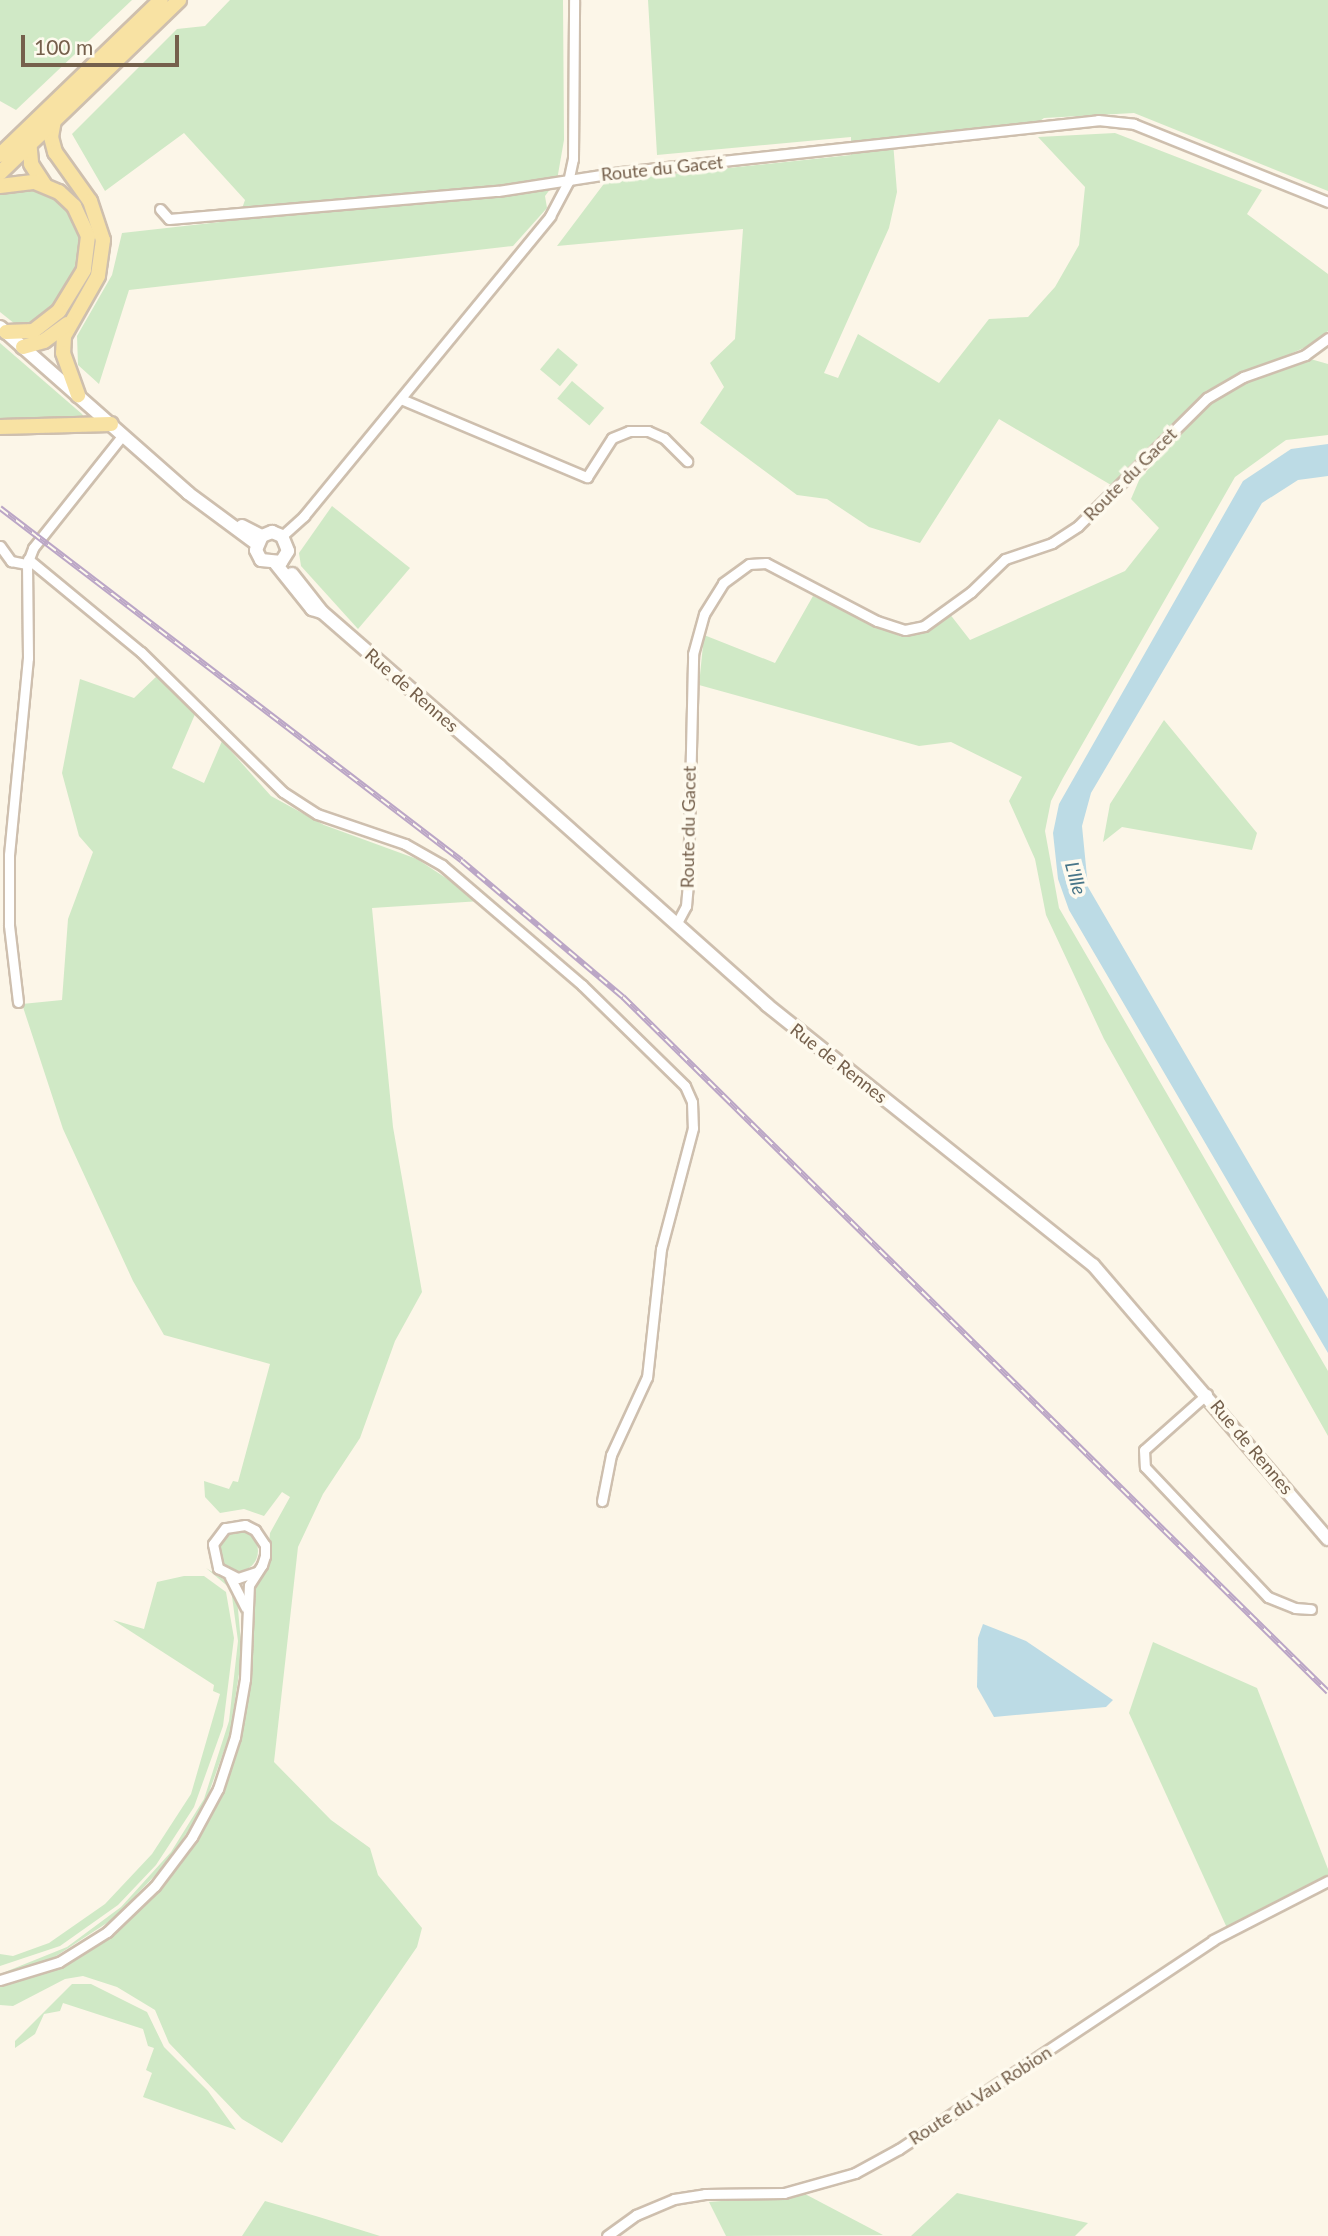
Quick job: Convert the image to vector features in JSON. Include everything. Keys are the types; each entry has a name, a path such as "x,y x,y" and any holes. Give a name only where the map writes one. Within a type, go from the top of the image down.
{"main road":[{"path":"0,173 28,146 50,116 161,0"},
{"path":"0,155 50,116 179,0"},
{"path":"23,346 44,341 68,323 98,275 103,240 90,201 55,152 50,116"},
{"path":"28,146 31,164 44,184"},
{"path":"0,186 19,181 44,184 67,198 79,214 88,236 87,258 73,292 49,321 33,331 3,329"},
{"path":"68,323 63,353 78,395"},
{"name":"Rue de Rennes","path":"3,329 188,493 259,540 261,559 280,561 322,612 678,921 812,1043 1093,1265 1207,1394 1328,1539"},
{"path":"0,427 111,424"},
{"path":"259,540 272,532 285,539 280,561"}],"street":[{"path":"285,539 527,246 568,182 576,114 574,0"},
{"name":"Route du Gacet","path":"160,209 169,219 568,182 621,172 1098,120 1134,124 1328,202"},
{"name":"Route du Gacet","path":"678,921 686,906 688,882 693,654 704,614 723,583 749,564 766,563 877,621 905,630 924,626 971,593 1005,559 1052,543 1084,521 1207,398 1243,377 1305,355 1328,338"},
{"path":"401,399 587,477 612,438 629,431 648,431 664,438 687,461"},
{"path":"18,1002 9,925 9,855 28,658 27,561 123,435"},
{"path":"0,546 11,561 27,561 141,652 272,784 317,814 405,844 442,865 582,985 685,1086 692,1102 693,1128 661,1249 647,1377 611,1455 602,1501"},
{"path":"1207,1394 1144,1450 1144,1467 1268,1597 1295,1608 1311,1609"},
{"path":"0,1980 59,1962 107,1932 155,1886 192,1837 214,1797 234,1737 246,1671 245,1607 249,1585 265,1556 265,1545 255,1530 234,1525 217,1535 212,1553 218,1568 230,1577 245,1607"},
{"path":"230,1577 257,1572"},
{"name":"Route du Vau Robion","path":"607,2236 636,2215 674,2199 705,2194 784,2193 855,2173 910,2142 1213,1940 1328,1881"}],"green space":[{"path":"0,0 132,0 16,110 0,101"},
{"path":"230,0 563,0 564,140 557,180 545,196 547,208 513,246 129,290 99,384 78,365 77,336 112,275 122,233 238,220 245,200 184,133 105,191 72,134 177,29 205,26"},
{"path":"648,0 1328,0 1328,191 1134,113 1044,118 1033,126 893,142 897,192 889,228 824,373 838,378 858,334 939,383 989,319 1028,317 1055,287 1079,245 1085,187 1038,137 1115,133 1262,190 1247,214 1328,274 1328,331 1315,343 1206,391 1111,485 999,419 920,543 869,527 827,499 797,495 700,423 724,387 710,363 735,339 743,229 557,246 606,181 851,155 851,137 657,155"},
{"path":"32,189 51,195 69,208 81,228 83,252 60,301 31,326 15,324 0,312 0,192"},
{"path":"0,343 82,414 84,417 0,421"},
{"path":"558,348 578,365 560,386 540,369"},
{"path":"1307,358 1328,364 1328,435 1286,440 1235,477 1063,778 1051,801 1045,831 1059,908 1328,1371 1328,1436 1104,1039 1046,915 1035,859 1009,801 1022,777 951,742 919,746 699,685 704,635 775,663 813,596 902,637 924,631 949,613 970,640 1125,571 1159,528 1131,499 1140,478 1212,402 1243,383"},
{"path":"572,381 604,408 589,426 557,399"},
{"path":"332,506 410,568 358,629 301,566 299,553"},
{"path":"158,675 196,712 172,768 204,783 222,741 271,796 324,825 417,859 481,901 372,908 393,1127 422,1292 395,1341 360,1438 323,1494 298,1547 274,1762 331,1820 370,1848 378,1875 422,1928 417,1947 282,2143 242,2119 169,2043 155,2010 117,1987 83,1976 65,1979 13,2006 0,2005 0,1987 78,1958 122,1926 173,1873 210,1818 237,1747 247,1702 251,1591 267,1565 270,1533 290,1497 282,1492 264,1516 244,1509 220,1513 205,1497 204,1481 229,1489 233,1481 238,1482 270,1364 164,1335 133,1281 63,1129 22,1004 62,1000 68,919 93,852 79,836 62,773 80,679 134,698"},
{"path":"1164,720 1257,833 1252,850 1122,827 1103,842 1110,804"},
{"path":"238,1531 252,1537 258,1551 252,1565 238,1571 224,1565 218,1551 224,1537"},
{"path":"206,1568 225,1580 231,1589"},
{"path":"184,1576 204,1576 226,1592 234,1638 223,1726 194,1807 156,1865 118,1905 60,1946 0,1966 0,1954 13,1956 49,1943 105,1904 152,1854 191,1794 220,1694 213,1691 214,1685 113,1620 144,1629 157,1582"},
{"path":"231,1589 237,1598 242,1654 230,1734 203,1809 165,1865 113,1919 50,1960 0,1974 67,1947 121,1907 171,1852 204,1799 229,1721 238,1641"},
{"path":"1153,1642 1257,1688 1328,1869 1328,1877 1227,1928 1129,1713"},
{"path":"72,1984 91,1984 147,2012 164,2047 208,2091 236,2130 143,2097 152,2073 146,2070 154,2048 148,2046 143,2029 63,2003 60,2011 44,2014 35,2034 15,2048 15,2041"},
{"path":"957,2193 1088,2223 1075,2236 911,2236"},
{"path":"805,2194 883,2235 726,2236 709,2202"},
{"path":"265,2201 319,2217 380,2236 242,2236"}],"water":[{"name":"L'Ille","path":"1328,444 1328,476 1298,480 1262,503 1091,793 1082,826 1088,887 1328,1299 1328,1353 1069,910 1058,879 1053,833 1059,804 1243,481 1291,449"},
{"path":"983,1624 1026,1641 1113,1700 1106,1707 994,1717 977,1687 978,1638"}],"railway":[{"path":"0,508 462,861 623,997 1328,1692"}]}
